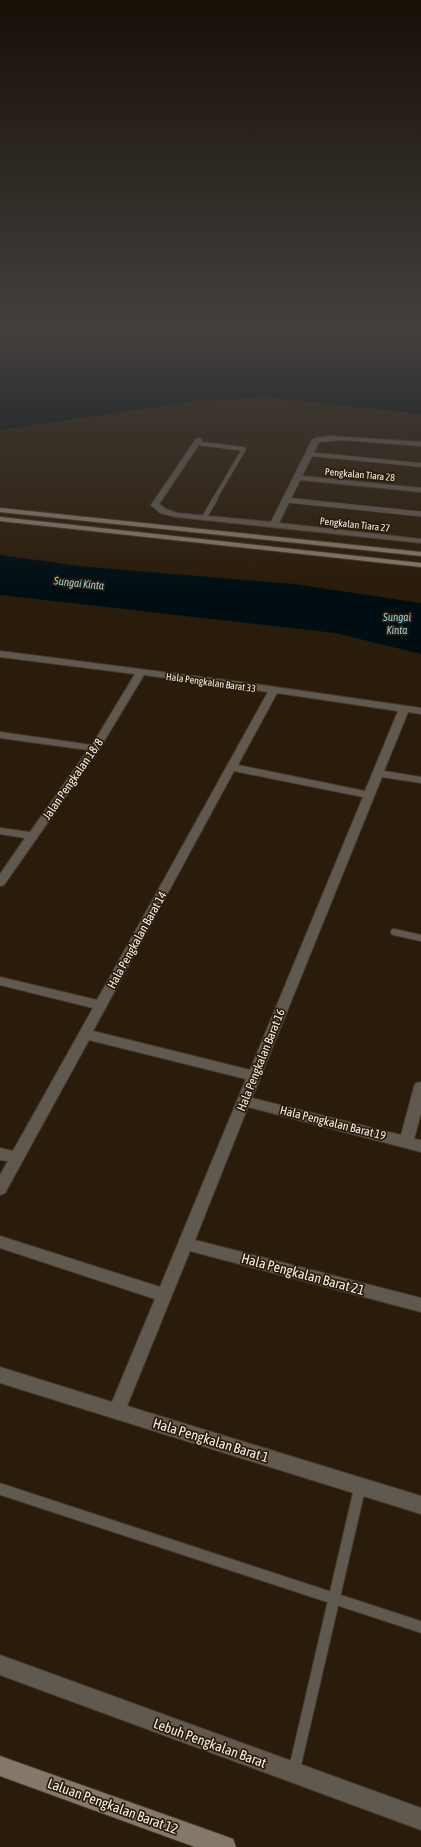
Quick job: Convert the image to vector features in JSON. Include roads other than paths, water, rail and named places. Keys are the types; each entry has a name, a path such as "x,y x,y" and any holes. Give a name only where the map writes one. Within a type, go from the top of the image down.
{"street":[{"path":"274,525 316,440 338,438 401,444 421,444"},
{"name":"Pengkalan Tiara 27","path":"197,442 155,505 163,511 171,514 204,518 421,541"},
{"name":"Pengkalan Tiara 28","path":"298,478 421,490"},
{"path":"0,510 421,554"},
{"path":"0,519 421,565"},
{"name":"Hala Pengkalan Barat 33","path":"0,654 421,711"},
{"name":"Jalan Pengkalan 18/8","path":"0,882 95,748 141,672"},
{"name":"Hala Pengkalan Barat 14","path":"0,1189 273,691"},
{"name":"Hala Pengkalan Barat 16","path":"117,1411 404,709"},
{"path":"0,735 95,748"},
{"path":"231,767 369,795"},
{"path":"378,773 421,780"},
{"path":"0,831 33,836"},
{"path":"0,981 101,1005"},
{"path":"85,1034 254,1076"},
{"path":"406,1142 421,1087"},
{"name":"Hala Pengkalan Barat 19","path":"244,1100 421,1146"},
{"path":"0,1154 17,1158"},
{"path":"0,1242 165,1295"},
{"name":"Hala Pengkalan Barat 21","path":"186,1244 421,1306"},
{"name":"Hala Pengkalan Barat 1","path":"0,1375 421,1505"},
{"name":"Lebuh Pengkalan Barat","path":"0,1665 294,1774 421,1819"},
{"name":"Laluan Pengkalan Barat 12","path":"0,1766 225,1847"}],"lane":[{"path":"197,442 244,449 204,518"},
{"path":"309,454 421,465"},
{"path":"286,500 421,514"},
{"path":"394,932 421,938"},
{"path":"294,1774 360,1486"},
{"path":"0,1489 334,1597 421,1627"}],"water":[{"path":"0,417 87,417 0,430"},
{"name":"Sungai Kinta","path":"0,555 79,566 294,584 421,603 421,654 335,633 0,595"}]}
